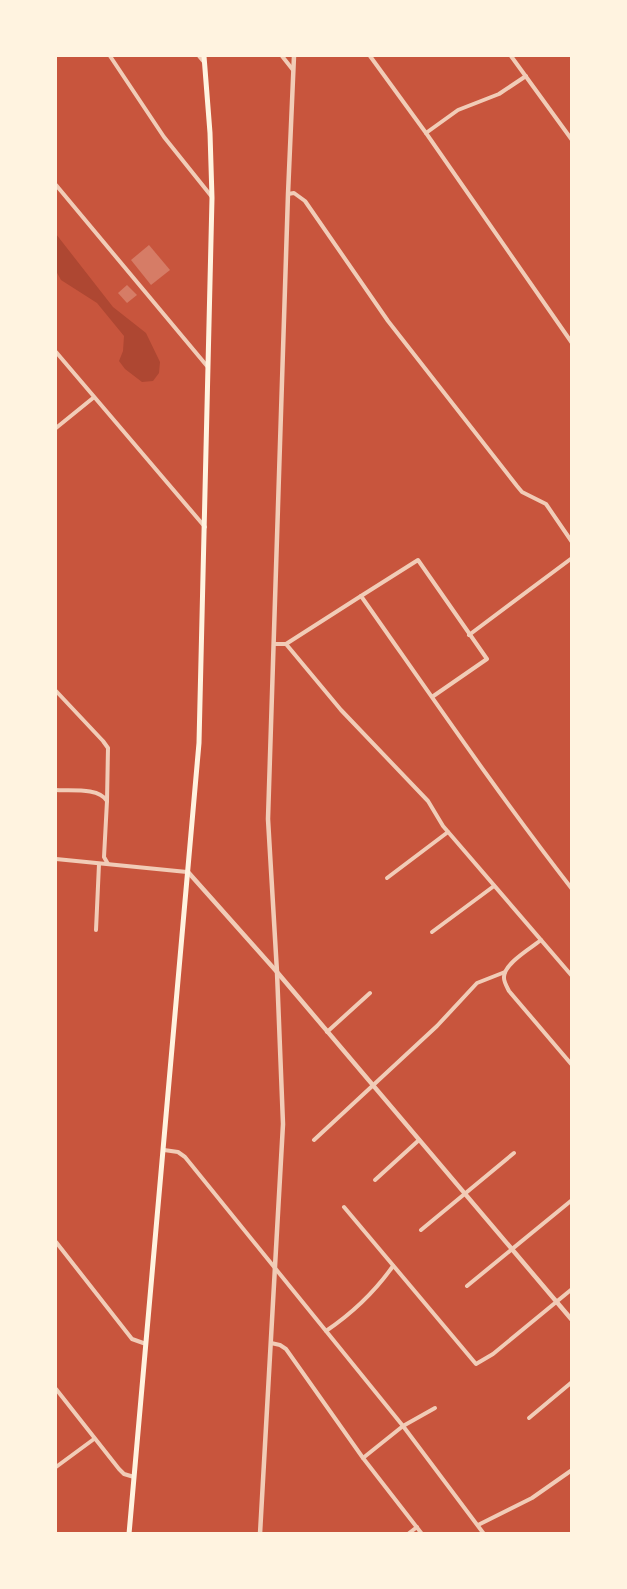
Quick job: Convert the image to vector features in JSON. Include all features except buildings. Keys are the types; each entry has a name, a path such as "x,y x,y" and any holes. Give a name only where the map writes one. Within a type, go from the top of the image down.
{"main road":[{"path":"129,1533 199,742 210,369 212,198 204,59"}],"street":[{"path":"110,56 164,137 212,198"},
{"path":"199,56 204,59"},
{"path":"282,56 294,71"},
{"path":"260,1533 283,1124 268,819 294,56"},
{"path":"369,56 426,133 572,343"},
{"path":"512,56 572,141"},
{"path":"426,133 458,110 499,94 526,76"},
{"path":"56,185 210,369"},
{"path":"288,194 294,193 305,201 388,321 517,486 522,492 546,504 572,542"},
{"path":"56,352 205,527"},
{"path":"56,428 93,398"},
{"path":"469,635 572,558"},
{"path":"274,644 286,644 418,560 487,659 432,697"},
{"path":"361,596 512,813 572,889"},
{"path":"286,644 341,710 428,801 448,832 572,976"},
{"path":"56,691 108,748 104,857 109,865"},
{"path":"56,790 97,793 107,801"},
{"path":"387,878 448,832"},
{"path":"56,859 188,872 277,972 572,1320"},
{"path":"96,930 99,864"},
{"path":"432,932 494,886"},
{"path":"314,1140 374,1087 437,1026 477,983 504,972 541,940"},
{"path":"504,972 503,980 509,991 571,1063"},
{"path":"327,1032 370,993"},
{"path":"375,1180 419,1140"},
{"path":"164,1150 178,1152 185,1157 403,1426 484,1533"},
{"path":"421,1230 514,1153"},
{"path":"466,1286 572,1200"},
{"path":"344,1207 476,1364 493,1354 572,1290"},
{"path":"56,1242 132,1339 146,1344"},
{"path":"326,1331 361,1305 393,1266"},
{"path":"271,1342 286,1349 363,1458 422,1533"},
{"path":"529,1418 572,1382"},
{"path":"56,1389 119,1469 124,1474 134,1477"},
{"path":"363,1458 403,1426 435,1408"},
{"path":"56,1467 94,1439"},
{"path":"478,1525 532,1498 572,1470"},
{"path":"408,1533 417,1527"}],"shaded area":[{"path":"56,234 113,307 146,333 160,362 159,373 153,381 142,382 125,369 119,361 123,351 124,336 97,303 61,280 56,271"}]}
